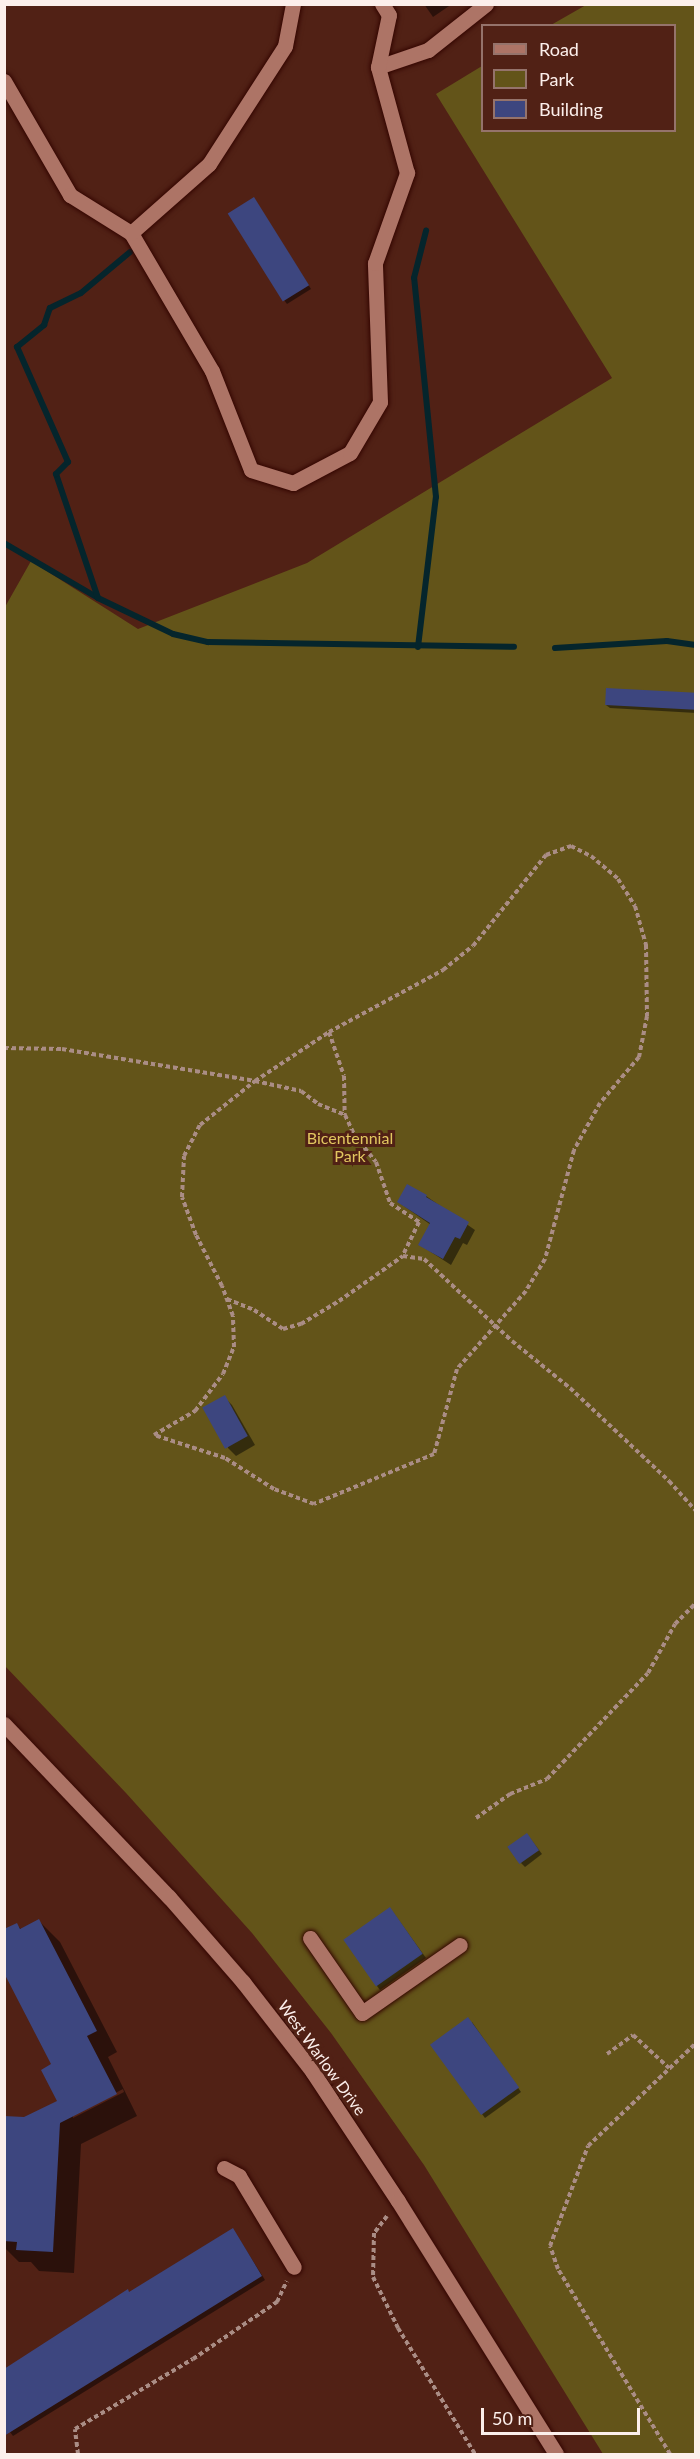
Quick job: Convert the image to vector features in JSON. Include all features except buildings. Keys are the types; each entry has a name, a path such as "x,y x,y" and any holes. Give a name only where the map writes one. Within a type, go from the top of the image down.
{"street":[{"path":"132,233 208,164 285,46 293,4"},
{"path":"4,81 70,195 132,233 212,370 251,470 293,483 350,453 380,402 375,263 407,173 378,67 389,15 382,4"},
{"path":"378,67 428,50 486,4"},
{"name":"West Warlow Drive","path":"4,1724 169,1897 248,1987 312,2071 398,2201 556,2454"},
{"path":"310,1938 362,2013 460,1945"},
{"path":"224,2168 239,2176 294,2267"}],"path":[{"path":"570,846 591,856 618,879 635,906 646,945 647,1016 639,1057 600,1103 574,1150 545,1259 526,1291 457,1369 434,1454 314,1504 274,1489 225,1458 154,1435 195,1411 223,1374 234,1347 233,1316 196,1235 182,1197 184,1156 200,1125 255,1081 329,1032 443,970 473,946 546,855 570,846"},
{"path":"226,1299 254,1310 283,1329 301,1324 339,1302 403,1256 420,1222 390,1203 376,1162 355,1136 345,1115 344,1076 329,1032"},
{"path":"4,1048 62,1049 255,1081 302,1091 318,1104 345,1115"},
{"path":"403,1256 424,1259 578,1396 669,1481 696,1512"},
{"path":"476,1818 510,1794 547,1779 648,1673 675,1624 696,1603"},
{"path":"607,2054 633,2035 669,2068"},
{"path":"670,2454 558,2269 550,2246 588,2146 696,2043"},
{"path":"398,2201 374,2233 373,2277 398,2328 475,2454"},
{"path":"78,2454 75,2429 193,2359 277,2302 294,2267"}],"green space":[{"name":"Bicentennial Park","path":"586,5 695,5 695,2454 603,2454 424,2165 331,2033 252,1933 126,1793 5,1666 5,607 31,561 138,629 307,563 612,378 436,94 481,67 481,132 676,132 676,24 553,24"}],"waterway":[{"path":"418,647 436,497 414,278 426,231"},
{"path":"98,598 56,474 68,462 17,347 44,325 50,308 81,293 130,252"},
{"path":"4,543 98,598 173,634 208,642 514,647"},
{"path":"555,648 667,641 696,645"}]}
